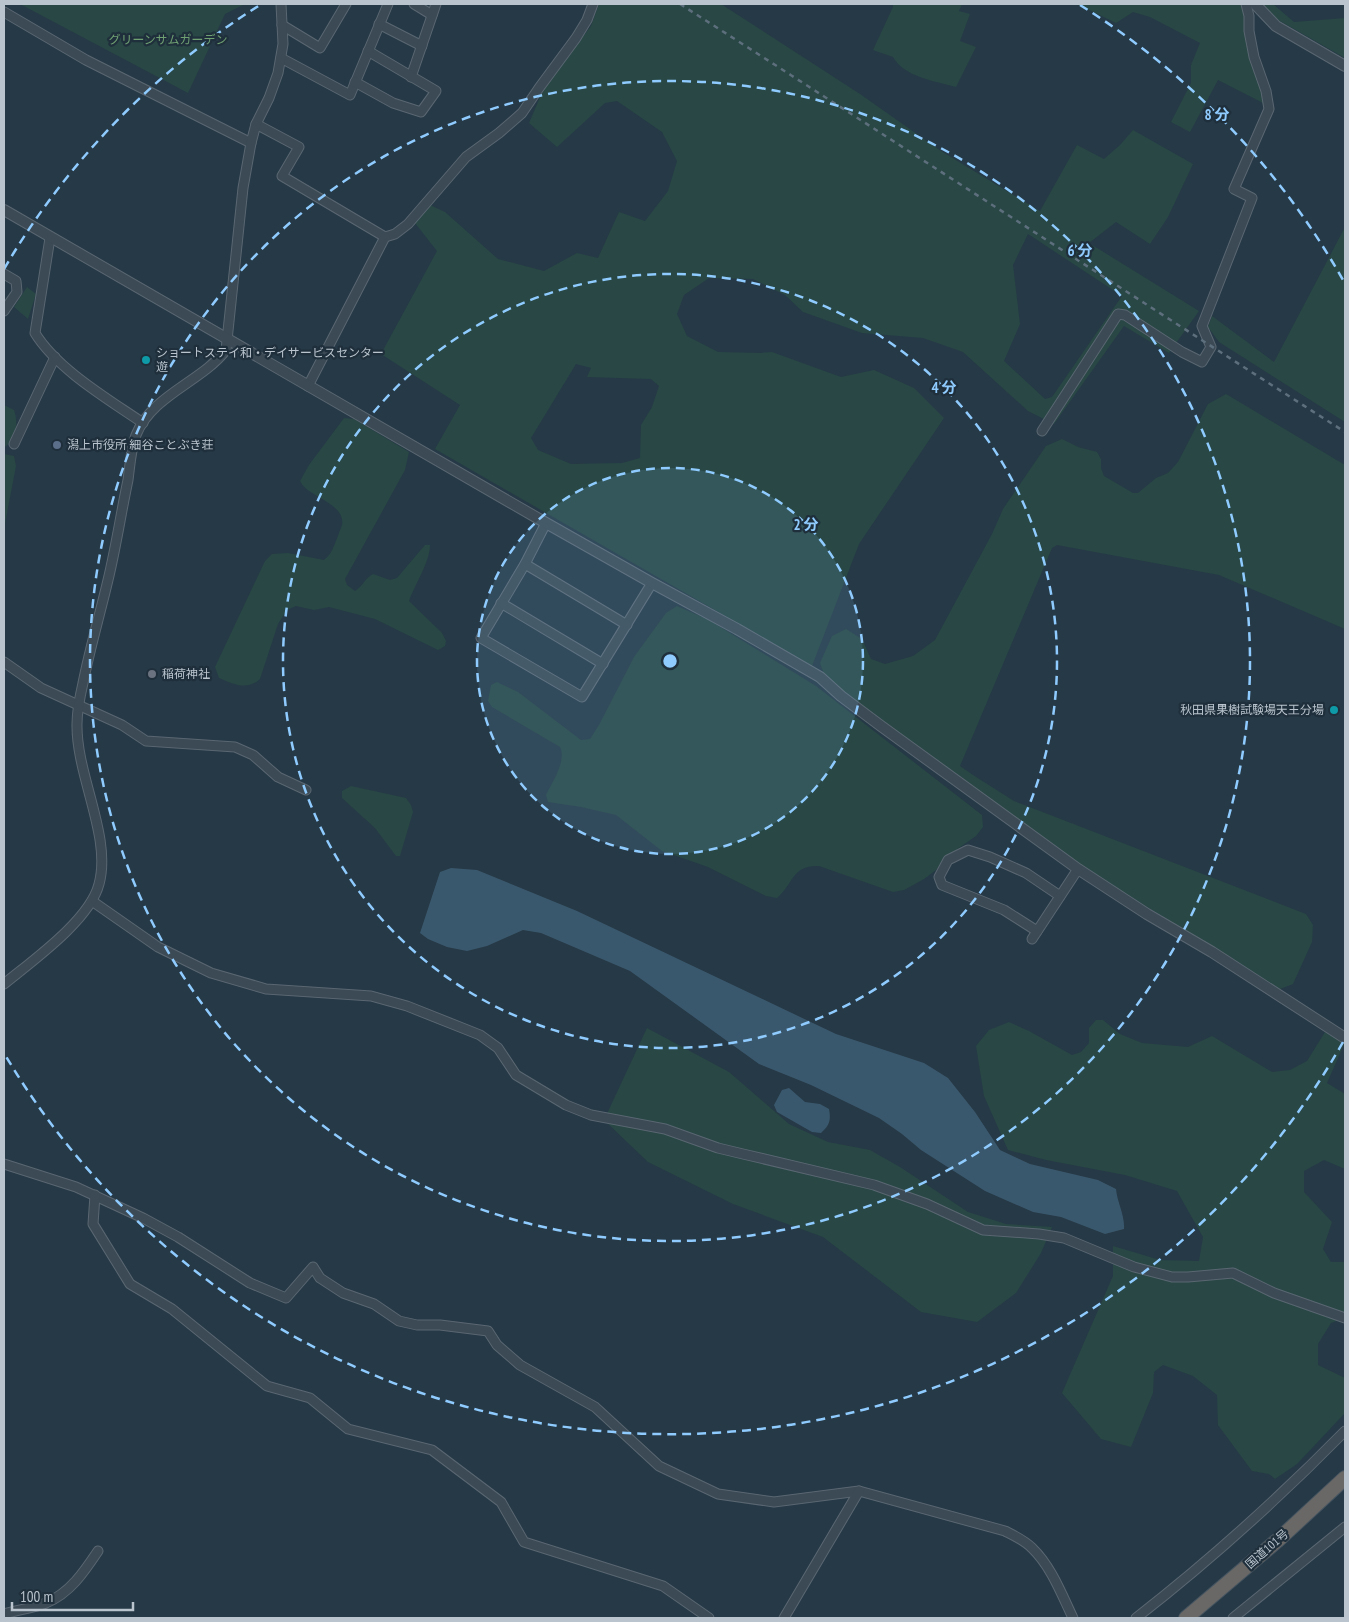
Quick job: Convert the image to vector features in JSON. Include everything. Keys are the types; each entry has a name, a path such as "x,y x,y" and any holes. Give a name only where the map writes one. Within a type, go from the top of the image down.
{"highway":[{"name":"国道101号","path":"1186,1618 1278,1540 1345,1478"}],"street":[{"path":"4,984 69,930 92,901 99,885 102,861 99,833 78,746 78,706 108,580 136,436 149,414 166,399 217,362 226,350 242,198 251,143 256,124 269,98 278,73 281,58 283,44 281,4"},
{"path":"282,25 320,48 346,4"},
{"path":"281,58 350,95 388,4"},
{"path":"414,4 432,15"},
{"path":"411,77 436,4"},
{"path":"308,386 385,237 395,234 408,224 466,157 522,113 538,88 576,38 587,20 593,4"},
{"path":"1042,431 1118,314 1125,315 1182,352 1202,362 1211,347 1202,326 1252,198 1234,189 1269,109 1266,91 1254,57 1246,4"},
{"path":"1255,4 1264,16 1282,31 1345,66"},
{"path":"4,12 86,60 251,143"},
{"path":"380,24 422,46"},
{"path":"356,82 393,103 421,112 436,91 368,51"},
{"path":"256,124 299,147 282,176 385,237"},
{"path":"4,210 546,523 652,583 737,628 820,677 841,696 1078,869 1147,914 1212,952 1345,1038"},
{"path":"50,238 35,333 55,358 88,386 143,423"},
{"path":"4,274 16,281 16,292 4,311"},
{"path":"14,444 55,358"},
{"path":"546,523 525,564 481,638 582,697 652,583"},
{"path":"525,564 627,625"},
{"path":"501,603 603,664"},
{"path":"4,662 41,688 122,725 146,741 235,747 253,755 278,777 306,790"},
{"path":"1060,896 1026,872 968,850 948,860 939,877 942,885 1004,910 1034,935 1060,896 1078,869"},
{"path":"92,901 158,947 211,974 266,989 370,996 407,1006 480,1035 498,1048 516,1076 566,1105 591,1115 665,1128 718,1148 860,1181 927,1204 983,1230 1039,1234 1064,1238 1134,1267 1172,1277 1188,1278 1233,1273 1274,1293 1345,1318"},
{"path":"4,1164 76,1187 144,1218 178,1237 250,1283 286,1298 313,1267 320,1278 343,1293 374,1304 399,1321 417,1325 440,1325 488,1331 497,1345 520,1365 595,1407 659,1466 718,1494 774,1502 859,1491 1005,1531 1022,1540 1033,1549 1056,1584 1073,1618"},
{"path":"94,1195 93,1224 130,1284 172,1309 267,1386 310,1398 348,1429 432,1450 501,1502 524,1542 663,1586 709,1618"},
{"path":"1136,1618 1209,1557 1319,1458 1345,1431"},
{"path":"784,1618 859,1491"},
{"path":"1233,1618 1345,1527"},
{"path":"4,1614 46,1603 67,1590 81,1576 98,1551"}],"green space":[{"name":"グリーンサムガーデン","path":"20,4 245,4 225,14 188,93"},
{"path":"599,4 721,4 860,94 941,151 1040,211 1077,145 1104,159 1133,130 1193,164 1168,217 1150,244 1116,222 1089,243 1199,311 1169,353 1124,326 1054,424 1028,411 963,352 923,338 862,333 803,312 785,295 753,279 709,278 684,295 677,314 687,336 718,352 772,352 841,377 874,370 914,388 944,418 859,544 812,666 435,449 460,405 381,354 437,251 415,223 430,205 445,212 498,259 544,271 577,253 598,258 619,212 645,221 668,191 677,161 662,132 617,101 605,103 557,147 529,123 544,88 591,26","holes":["1028,234 1122,296 1052,397 1045,399 1004,361 1020,324 1013,265","576,364 591,368 587,377 651,379 659,386 652,407 641,425 640,458 622,463 571,464 538,450 531,438"]},
{"path":"893,4 962,4 959,11 970,14 960,41 976,47 956,87 912,74 898,64 893,57 873,50"},
{"path":"1073,4 1242,4 1265,104 1218,80 1190,132 1171,122 1191,83 1191,65 1200,43 1150,17 1133,12 1116,23"},
{"path":"1261,4 1273,4 1294,22 1345,18 1345,58 1273,17"},
{"path":"1345,227 1345,422 1219,342 1208,327 1212,316 1274,362"},
{"path":"27,287 36,294 28,319 14,307"},
{"path":"1226,394 1345,465 1345,629 1219,575 1057,545 1052,548 960,766 1014,801 1306,914 1313,925 1312,942 1293,984 1280,989 1084,868 846,695 824,674 820,663 832,636 846,629 862,639 871,659 885,664 913,656 935,640 992,534 1003,509 1046,446 1062,439 1078,447 1097,452 1101,459 1101,468 1104,476 1133,493 1138,493 1156,478 1168,473 1178,462 1208,404"},
{"path":"4,405 14,410 16,426 14,435 4,448"},
{"path":"344,418 354,419 409,452 405,470 345,579 347,585 355,591 373,574 390,580 397,578 425,545 430,545 425,566 409,601 442,633 446,641 445,646 438,650 375,619 329,607 314,610 296,606 287,610 278,624 260,679 255,683 245,686 219,678 215,667 265,561 272,554 288,553 324,560 332,549 342,525 342,517 332,506 304,487 300,481 309,465"},
{"path":"4,454 14,456 16,466 4,529"},
{"path":"677,606 709,620 816,686 982,815 983,827 976,836 946,857 936,870 904,890 893,892 819,866 810,866 798,872 777,898 766,896 708,867 662,851 616,815 548,802 546,795 562,759 560,747 492,707 488,701 491,685 497,682 518,692 581,740 590,739 634,657 666,613"},
{"path":"351,786 406,798 411,805 413,812 400,856 396,856 375,828 342,798 342,791"},
{"path":"1096,1020 1103,1020 1120,1034 1142,1043 1188,1047 1212,1036 1272,1072 1290,1070 1307,1061 1325,1032 1345,1042 1327,1083 1345,1094 1345,1169 1324,1160 1304,1171 1304,1192 1332,1222 1323,1249 1331,1262 1345,1262 1345,1323 1339,1320 1331,1323 1318,1344 1318,1365 1345,1378 1345,1413 1297,1464 1275,1479 1269,1474 1252,1471 1218,1425 1217,1395 1193,1376 1163,1365 1154,1372 1153,1393 1131,1447 1101,1439 1062,1393 1113,1276 1113,1246 1160,1260 1199,1261 1203,1237 1177,1191 1125,1175 1046,1160 1008,1150 984,1096 976,1046 989,1030 1009,1022 1072,1055 1081,1052 1089,1043 1089,1028"},
{"path":"647,1028 729,1072 789,1124 828,1142 870,1150 900,1167 968,1212 1006,1224 1052,1227 1041,1253 1016,1293 977,1322 921,1312 823,1237 733,1204 648,1162 604,1120"}],"water":[{"path":"451,868 477,870 577,911 836,1034 924,1063 948,1078 975,1112 1000,1150 1030,1164 1098,1180 1116,1189 1124,1229 1105,1234 1061,1217 1033,1212 985,1191 921,1150 879,1118 811,1085 759,1064 630,971 541,933 523,930 487,946 467,951 447,947 428,939 420,933 440,872"},
{"path":"789,1088 805,1102 820,1104 829,1109 829,1122 821,1133 812,1132 777,1112 774,1105 782,1090"}],"railway":[{"path":"680,4 1345,432"}],"place":[{"name":"ショートステイ和・デイサービスセンター 遊","path":"146,360"},
{"name":"潟上市役所 細谷ことぶき荘","path":"57,445"},
{"name":"稲荷神社","path":"152,674"},
{"name":"秋田県果樹試験場天王分場","path":"1334,710"}]}
